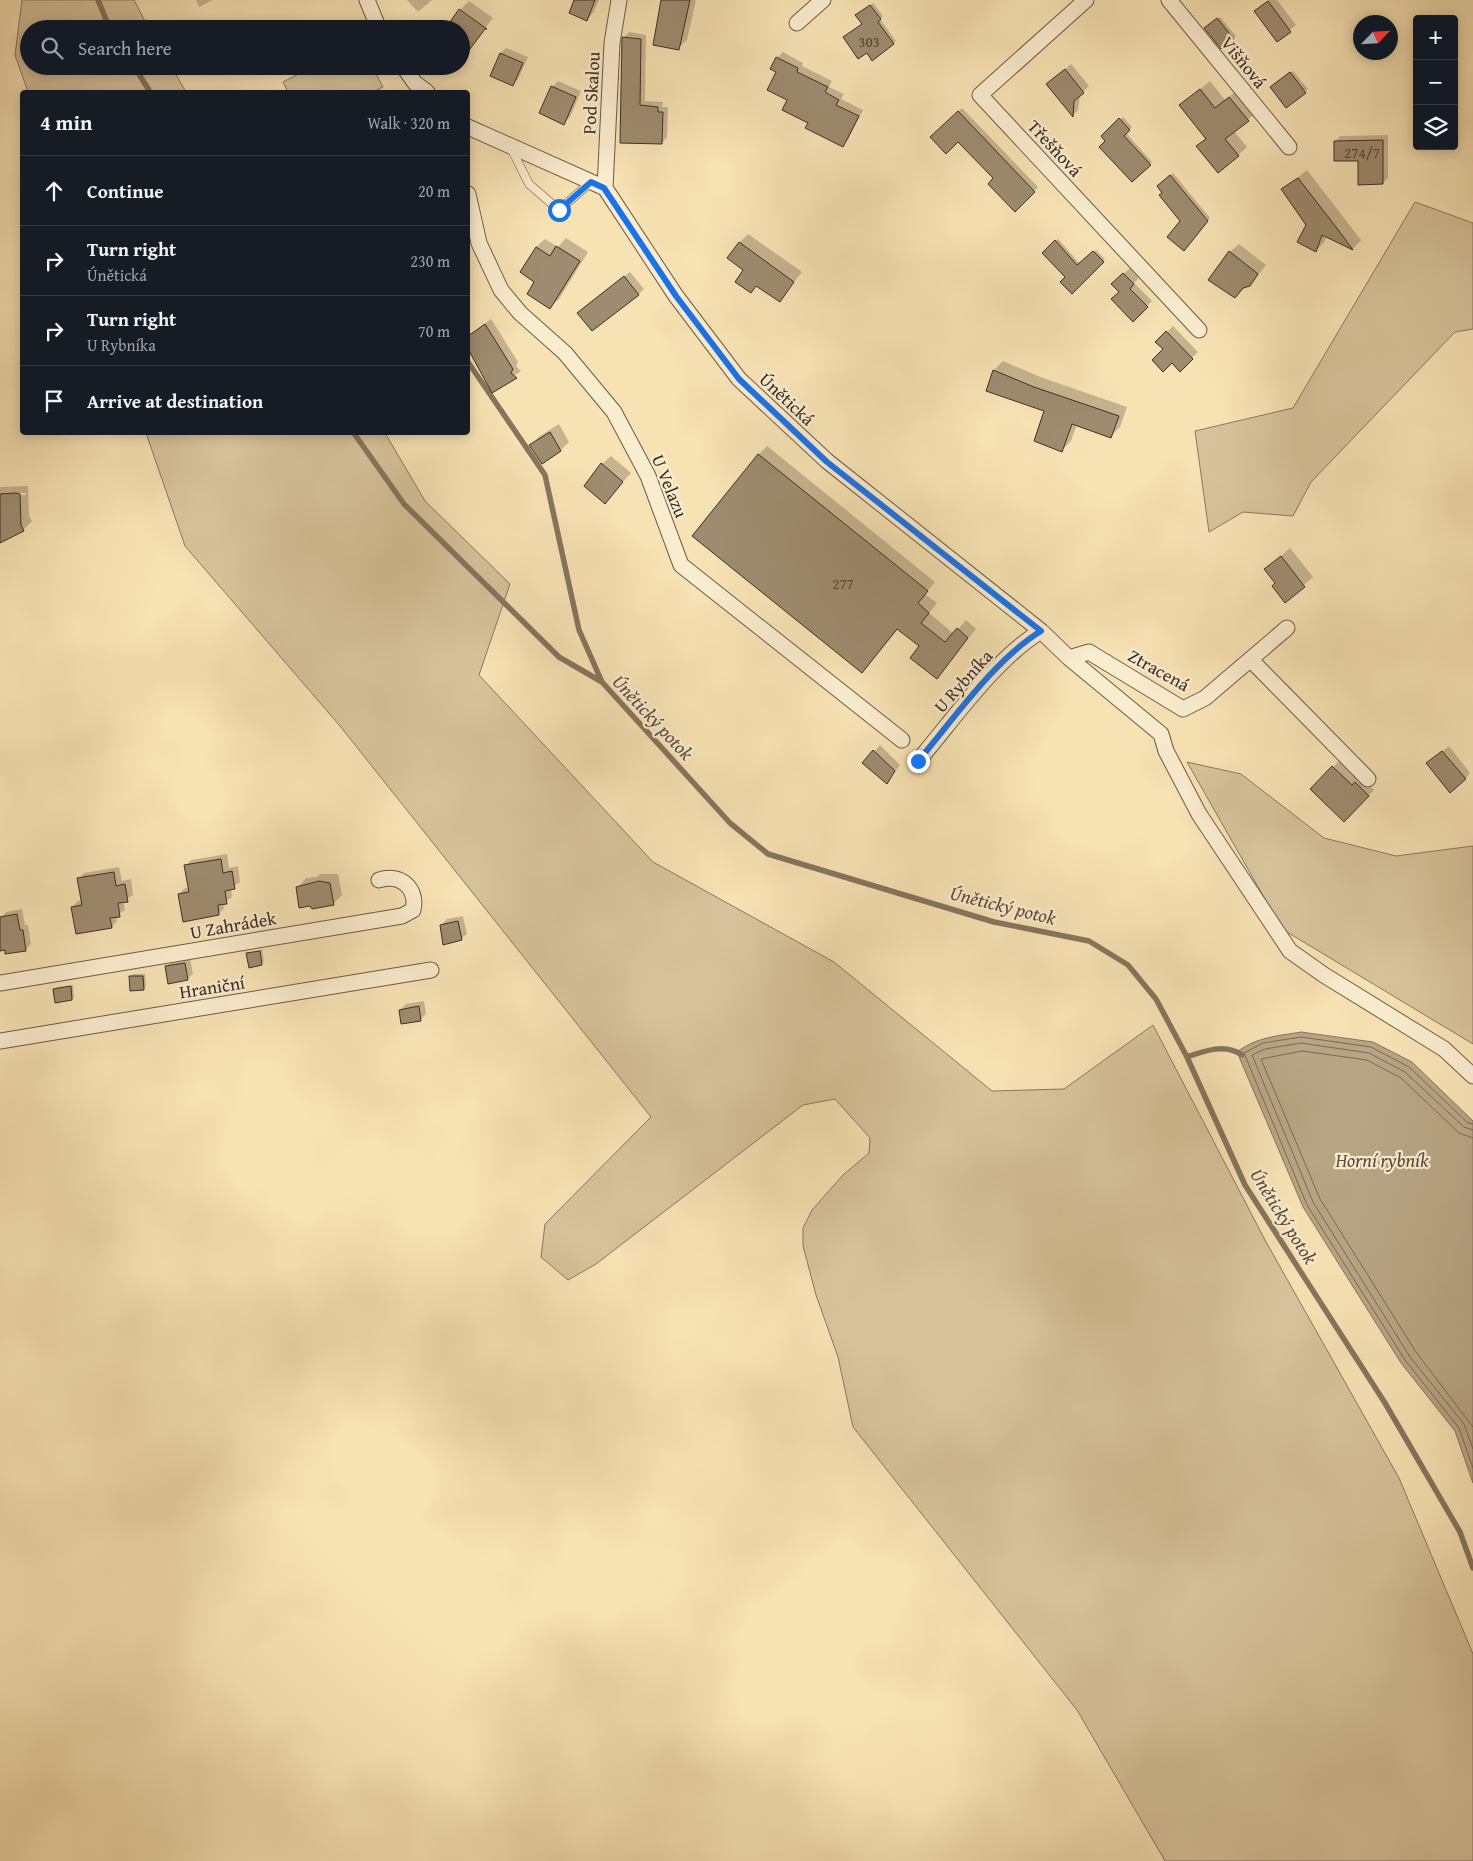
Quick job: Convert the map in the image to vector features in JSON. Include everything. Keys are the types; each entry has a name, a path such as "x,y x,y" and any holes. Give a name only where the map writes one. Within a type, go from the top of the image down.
{"street":[{"path":"366,0 375,20"},
{"name":"Pod Skalou","path":"598,185 612,43 620,0"},
{"path":"796,23 823,0"},
{"name":"Třešňová","path":"1086,0 980,95 1200,330"},
{"name":"Višňová","path":"1169,0 1290,147"},
{"path":"409,75 415,83 424,90"},
{"path":"470,128 598,185"},
{"name":"Únětická","path":"598,185 676,296 739,379 827,462 1041,631 1069,658 1161,734 1166,751 1199,814 1290,951 1324,975 1444,1049 1473,1076"},
{"name":"U Velazu","path":"470,202 480,243 501,290 520,313 566,353 614,412 648,476 681,565 902,740"},
{"name":"Ztracená","path":"1069,658 1089,652 1183,708 1205,698 1287,628"},
{"name":"U Rybníka","path":"918,761 996,669 1030,638 1041,631"},
{"path":"1251,660 1368,779"},
{"name":"U Zahrádek","path":"0,983 402,916 413,910 415,900 410,888 400,879 389,876 379,880"},
{"name":"Hraniční","path":"0,1041 431,970"}],"lane":[{"path":"510,146 529,184 559,210 598,185"}],"shaded area":[{"path":"22,0 134,0 144,20 20,20 20,69 15,55"},
{"path":"22,75 176,75 185,90 27,90"},
{"path":"297,75 377,75 383,87 377,90 287,90 283,82"},
{"path":"1415,202 1473,223 1473,329 1455,332 1311,482 1293,516 1243,512 1209,532 1195,431 1293,408"},
{"path":"147,435 386,435 425,501 510,584 479,675 653,862 834,962 992,1091 1064,1089 1153,1025 1265,1240 1399,1478 1473,1654 1473,1861 1165,1861 1077,1710 853,1427 838,1357 816,1295 803,1246 803,1228 812,1210 843,1175 869,1153 870,1138 835,1099 803,1105 596,1264 568,1280 541,1257 545,1224 651,1117 340,726 185,546"},
{"path":"1187,762 1241,774 1324,838 1396,856 1473,846 1473,1044 1282,929"}],"water":[{"name":"Horní rybník","path":"1301,1032 1373,1042 1412,1062 1473,1121 1473,1483 1455,1431 1401,1363 1303,1207 1237,1052 1260,1040"}],"building":[{"path":"574,0 595,0 587,21 569,13"},
{"path":"661,0 690,0 679,50 653,45"},
{"path":"1268,1 1291,32 1277,42 1254,11"},
{"path":"870,5 881,19 878,22 894,44 872,61 867,53 858,59 843,37 862,24 855,15"},
{"path":"459,9 487,29 485,29 470,49 470,20 451,20"},
{"path":"1217,18 1234,39 1221,49 1204,28"},
{"path":"622,37 641,39 640,105 658,107 658,112 663,112 662,144 620,143"},
{"path":"500,53 523,63 513,86 490,76"},
{"path":"776,57 798,68 797,72 828,87 825,92 839,100 836,105 859,116 843,147 805,128 808,123 782,110 787,100 767,90 776,72 770,69"},
{"path":"1065,69 1084,93 1074,101 1073,117 1046,84"},
{"path":"1290,72 1306,93 1286,108 1270,87"},
{"path":"551,86 576,97 564,125 539,113"},
{"path":"1200,89 1215,108 1229,97 1249,121 1225,139 1239,156 1218,173 1196,146 1206,139 1179,105"},
{"path":"958,111 1035,192 1015,212 988,184 993,178 958,142 946,154 930,137"},
{"path":"1119,118 1130,130 1124,136 1151,165 1132,182 1099,147 1105,141 1101,136"},
{"path":"1383,140 1383,184 1358,185 1358,161 1334,161 1334,141"},
{"path":"1170,175 1208,221 1184,251 1167,237 1180,221 1159,195 1162,193 1157,186"},
{"path":"1298,178 1353,250 1322,235 1316,252 1297,242 1306,225 1281,189"},
{"path":"1055,240 1077,265 1093,251 1104,262 1072,294 1060,282 1065,277 1042,253"},
{"path":"739,242 794,282 780,302 756,286 751,293 735,282 743,270 727,258"},
{"path":"556,246 580,261 550,309 527,294 534,282 520,272 536,247 550,256"},
{"path":"1229,251 1258,274 1250,286 1243,288 1235,298 1208,280"},
{"path":"1123,273 1134,284 1130,289 1148,307 1133,322 1111,299 1119,292 1111,284"},
{"path":"624,276 639,295 592,331 577,313"},
{"path":"485,324 513,369 511,373 517,378 492,393 470,353 470,335"},
{"path":"1166,331 1193,359 1180,372 1172,363 1163,372 1152,360 1163,349 1155,342"},
{"path":"993,370 1034,387 1119,416 1111,438 1072,424 1062,452 1034,441 1044,411 986,391"},
{"path":"550,432 561,451 542,464 529,445"},
{"path":"758,454 928,591 918,603 929,613 921,623 945,642 957,628 968,638 937,679 910,658 919,646 897,629 862,673 692,536"},
{"path":"601,463 623,482 605,504 584,486"},
{"path":"0,494 20,494 21,525 24,531 0,543"},
{"path":"1281,556 1305,587 1285,603 1272,586 1275,583 1264,569"},
{"path":"873,750 895,771 887,784 862,763"},
{"path":"1442,751 1466,779 1450,793 1426,763"},
{"path":"1332,766 1352,785 1355,782 1369,796 1344,822 1310,789"},
{"path":"221,859 223,873 232,871 235,889 225,891 227,904 218,905 219,915 183,922 178,894 189,892 184,865"},
{"path":"114,872 116,886 125,884 128,902 118,903 120,917 110,918 112,928 76,934 71,907 82,905 77,878"},
{"path":"319,881 330,883 334,905 312,909 310,906 299,908 296,887"},
{"path":"17,914 20,930 23,930 26,951 5,954 5,950 0,951 0,917"},
{"path":"458,921 462,940 443,945 440,925"},
{"path":"260,951 262,965 249,968 246,953"},
{"path":"185,963 188,980 168,984 165,966"},
{"path":"129,976 143,976 144,990 130,991"},
{"path":"71,986 72,1000 55,1003 53,989"},
{"path":"419,1006 421,1021 401,1024 399,1010"}],"waterway":[{"name":"Únětický potok","path":"98,0 106,20"},
{"name":"Únětický potok","path":"140,75 149,90"},
{"path":"470,365 545,475 579,630 602,682"},
{"name":"Únětický potok","path":"355,435 404,504 559,657 602,682 730,823 768,854 994,922 1089,941 1128,965 1156,999 1187,1057 1245,1185 1385,1403 1460,1532 1473,1568"},
{"path":"1187,1057 1215,1049 1229,1049 1242,1055"}],"route":[{"path":"559,210 591,182 604,188 676,296 739,379 782,422 827,462 1041,631 1030,638 996,669 918,761"}]}
